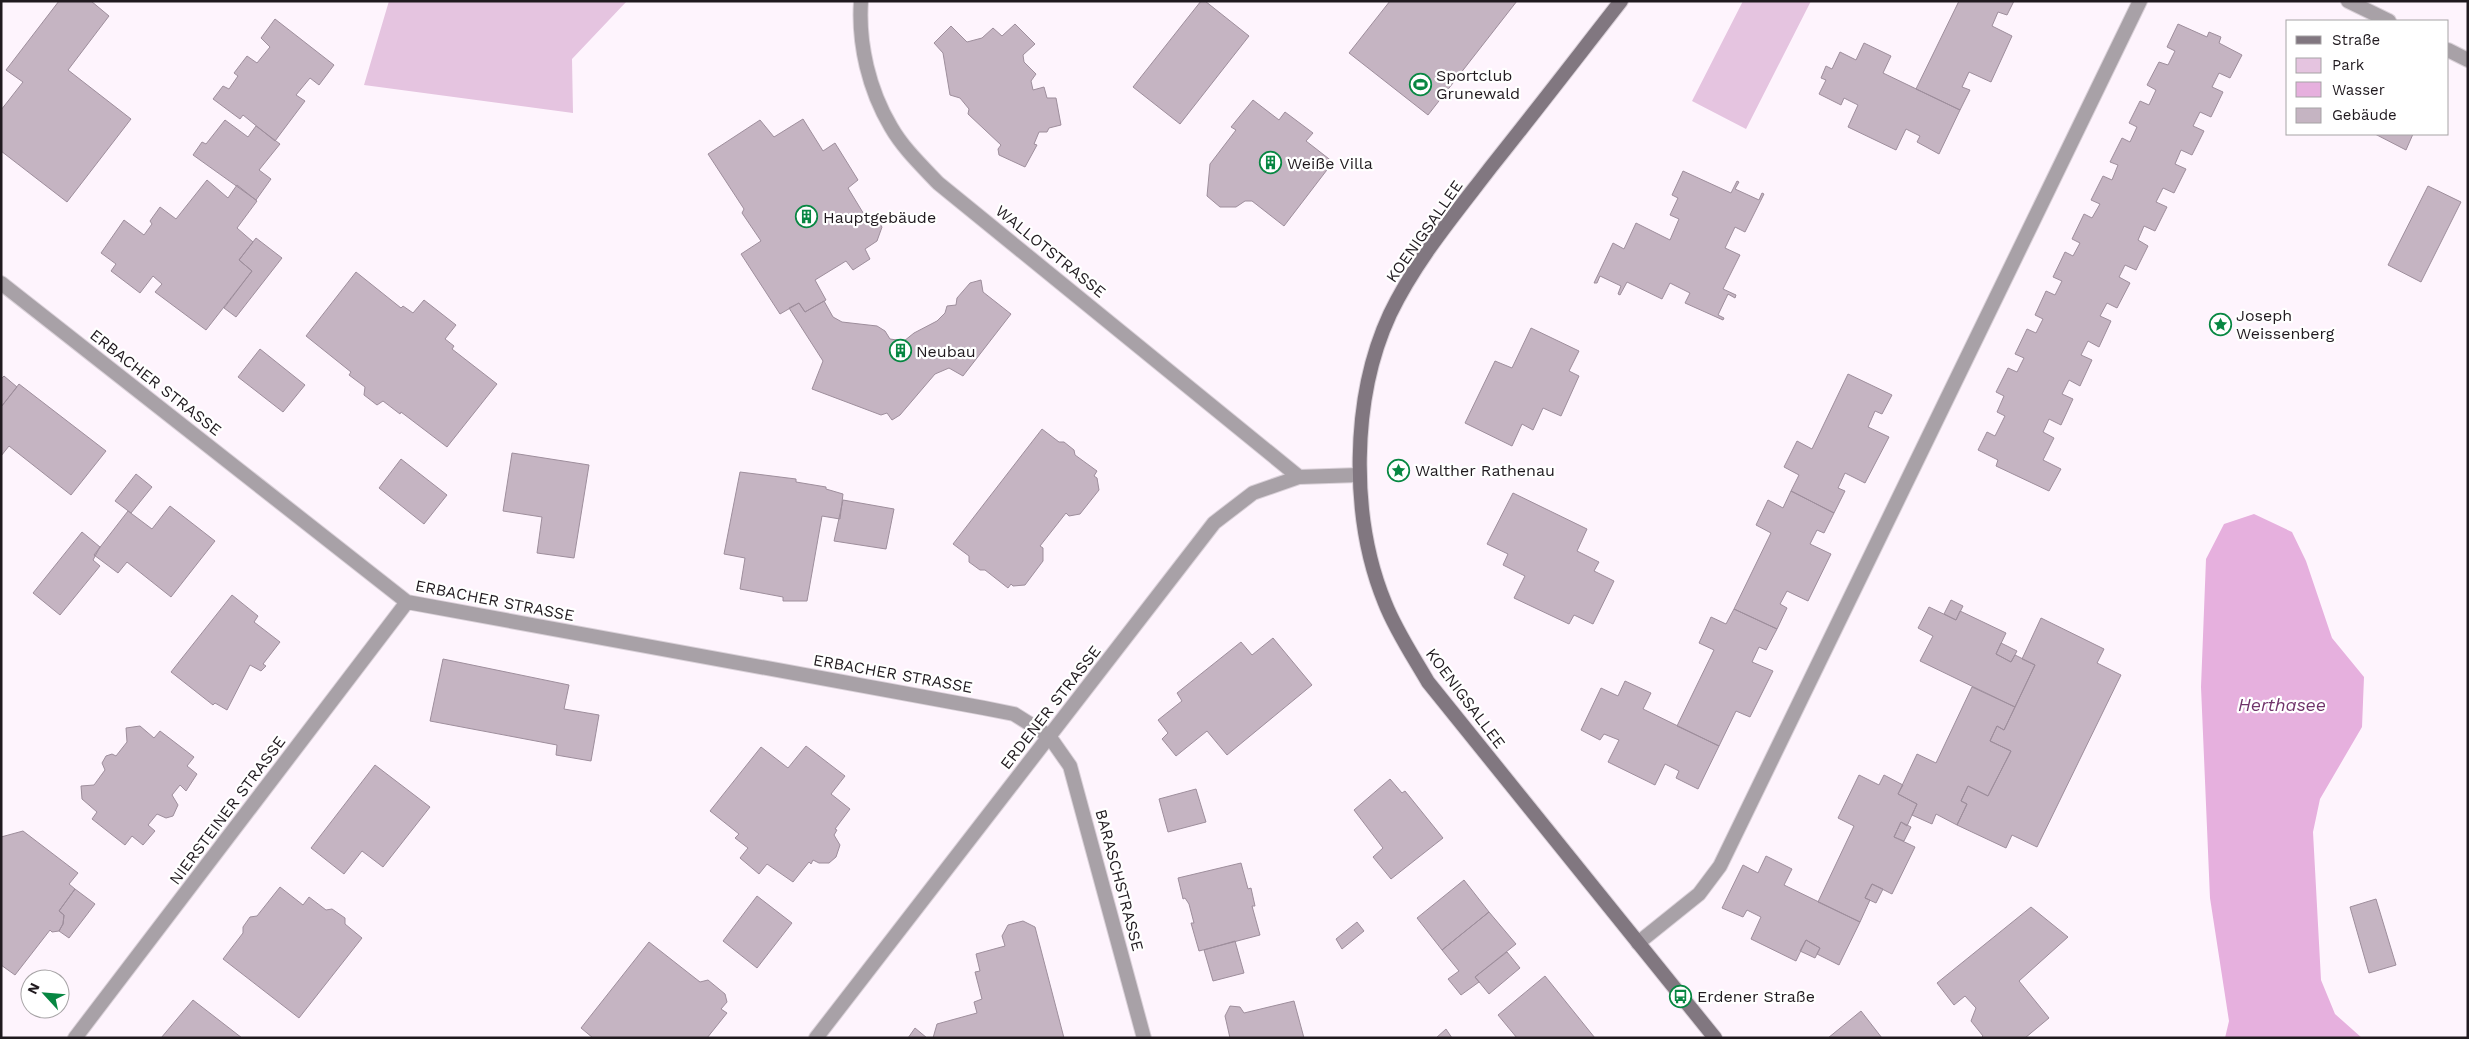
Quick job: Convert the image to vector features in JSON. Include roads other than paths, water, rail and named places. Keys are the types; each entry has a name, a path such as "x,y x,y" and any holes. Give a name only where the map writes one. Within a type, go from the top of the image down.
{"main road":[{"name":"KOENIGSALLEE","path":"1621,1 1442,230 1414,271 1390,315 1366,392 1360,434 1359,475 1364,532 1385,602 1404,642 1434,689 1715,1038"}],"street":[{"name":"WALLOTSTRASSE","path":"861,1 860,18 865,62 891,127 912,156 938,183 1299,477"},
{"path":"1638,943 1699,894 1720,866 2140,1"},
{"path":"2348,1 2387,20"},
{"path":"2449,50 2468,60"},
{"name":"ERBACHER STRASSE","path":"1,283 407,602 1014,714 1049,736"},
{"name":"ERDENER STRASSE","path":"816,1038 1214,524 1253,493 1299,477 1359,475"},
{"name":"NIERSTEINER STRASSE","path":"75,1038 407,602"},
{"name":"BARASCHSTRASSE","path":"1049,736 1070,766 1144,1038"}],"water":[{"name":"Herthasee","path":"2254,514 2292,532 2306,561 2332,638 2364,677 2362,727 2320,799 2313,832 2321,980 2335,1014 2362,1038 2225,1038 2229,1021 2210,898 2201,687 2206,559 2224,524"}],"place":[{"name":"Sportclub Grunewald","path":"1420,84"},
{"name":"Weiße Villa","path":"1271,163"},
{"name":"Hauptgebäude","path":"807,217"},
{"name":"Joseph Weissenberg","path":"2220,324"},
{"name":"Neubau","path":"900,351"},
{"name":"Walther Rathenau","path":"1399,470"},
{"name":"Erdener Straße","path":"1681,996"}]}
